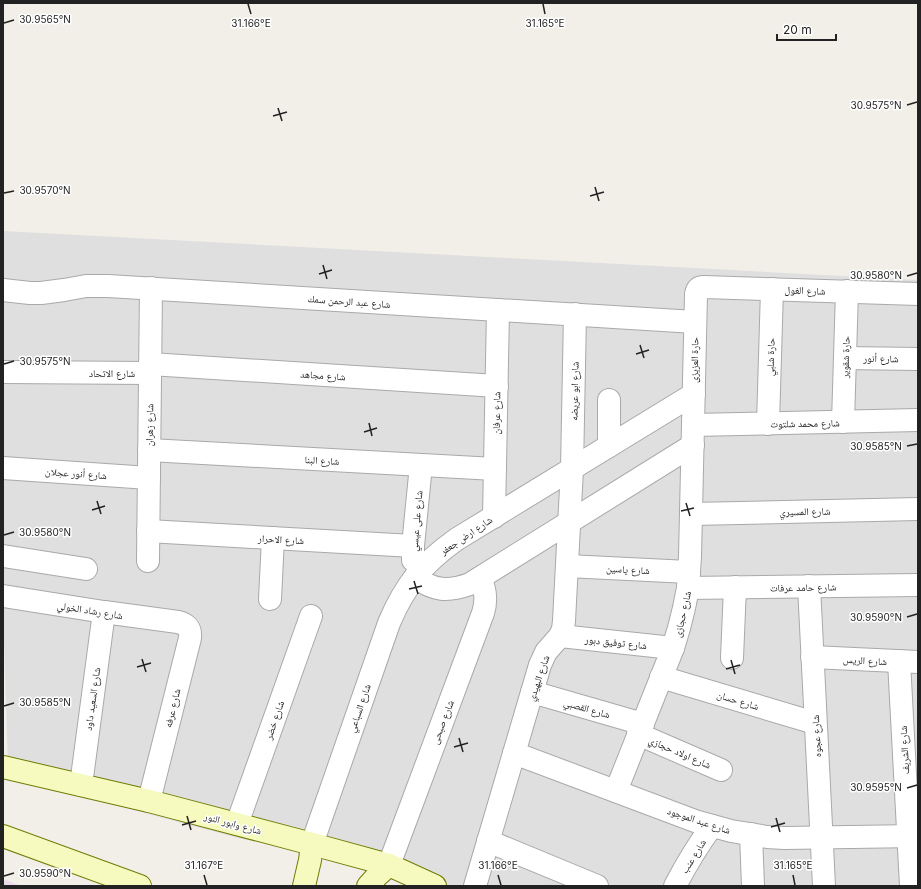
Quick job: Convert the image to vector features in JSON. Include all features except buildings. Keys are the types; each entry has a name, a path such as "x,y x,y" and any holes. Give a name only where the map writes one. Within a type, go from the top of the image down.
{"main road":[{"name":"شارع وابور النور","path":"3,767 149,801 389,865 435,886"},
{"path":"3,836 140,886"},
{"path":"304,886 312,844"},
{"path":"368,886 389,865"}],"street":[{"name":"شارع عبد الرحمن سمك","path":"3,290 41,293 86,286 150,288 695,322"},
{"name":"شارع الغول","path":"696,294 697,290 702,287 918,294"},
{"name":"شارع زهران","path":"148,561 150,288"},
{"name":"حارة شلبي","path":"768,424 772,289"},
{"name":"حارة شقوير","path":"843,422 847,292"},
{"name":"حارة العزيزى","path":"693,435 696,294"},
{"name":"شارع عرفان","path":"494,516 498,310"},
{"name":"شارع ابو عريضه","path":"572,468 575,314"},
{"name":"شارع أنور","path":"845,358 918,359"},
{"name":"شارع الاتحاد","path":"3,372 150,369"},
{"name":"شارع مجاهد","path":"150,369 497,386"},
{"name":"شارع ارض جعفر","path":"415,577 446,548 494,516 694,394"},
{"path":"609,400 609,446"},
{"name":"شارع محمد شلتوت","path":"693,435 768,424 918,420"},
{"name":"شارع حجازى","path":"616,791 673,648 684,608 689,580 693,435"},
{"path":"415,577 425,584 436,588 459,588 470,584 569,522 693,435"},
{"name":"شارع البنا","path":"149,450 495,470"},
{"name":"شارع على عيسي","path":"415,577 413,567 413,546 421,465"},
{"name":"شارع أنور عجلان","path":"3,468 149,478"},
{"name":"شارع البهيدي","path":"475,886 543,659 546,652 560,636 563,629 572,468"},
{"name":"شارع المسيري","path":"691,514 918,509"},
{"name":"شارع الاحرار","path":"148,531 413,546"},
{"path":"270,599 273,538"},
{"path":"3,556 86,569"},
{"name":"شارع ياسين","path":"567,566 689,580"},
{"name":"شارع السباعي","path":"312,844 389,623 404,591 415,577"},
{"name":"شارع صبحى","path":"389,865 483,614 486,595 480,578"},
{"name":"شارع حامد عرفات","path":"689,580 735,587 918,585"},
{"name":"شارع عجوه","path":"809,586 824,886"},
{"path":"732,658 735,587"},
{"name":"شارع رشاد الخولي","path":"3,596 178,622"},
{"name":"شارع السعيد داود","path":"81,785 104,612"},
{"name":"شارع خضر","path":"237,824 311,616"},
{"name":"شارع عرفه","path":"149,801 190,638 188,627 178,622"},
{"name":"شارع توفيق دبور","path":"560,636 673,648"},
{"name":"شارع الريس","path":"812,657 909,662"},
{"name":"شارع الشريف","path":"909,662 913,836 911,886"},
{"name":"شارع حسان","path":"662,677 815,723"},
{"name":"شارع القصبي","path":"532,692 640,729"},
{"name":"شارع اولاد حجازي","path":"640,729 721,770"},
{"name":"شارع عبد الموجود","path":"514,753 695,820 731,831 784,838 913,836"},
{"name":"شارع عنب","path":"675,886 684,868 712,826"},
{"path":"751,834 753,886"},
{"path":"488,841 597,886"}],"shaded area":[{"path":"3,231 918,280 918,886 417,886 316,852 242,839 107,803 8,768 3,610"},
{"path":"3,879 21,886 3,886"}]}
